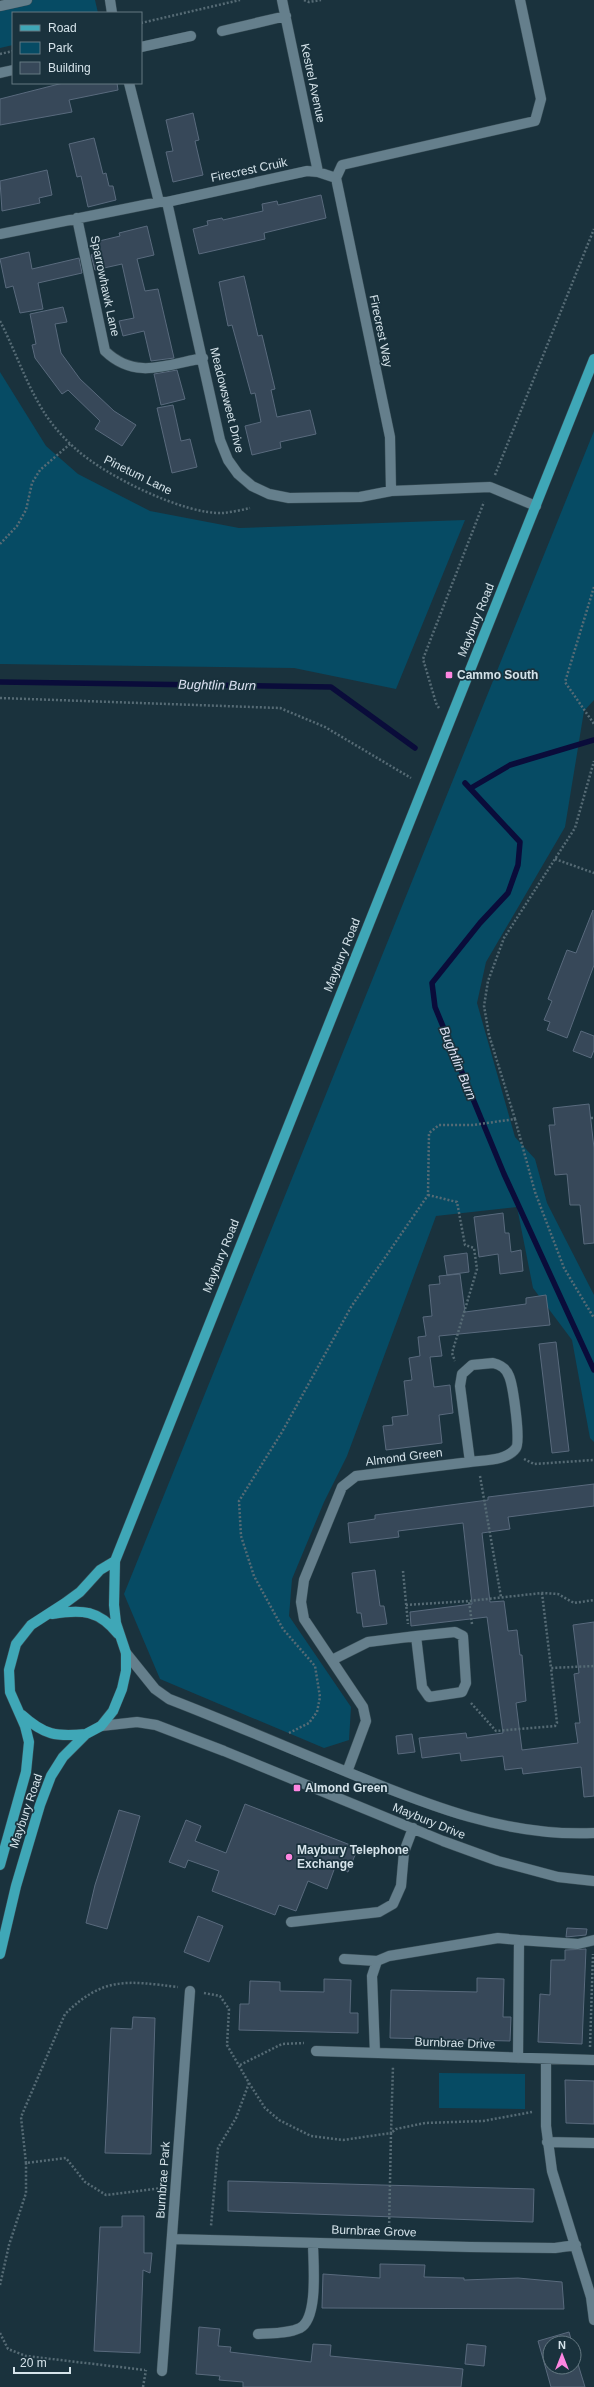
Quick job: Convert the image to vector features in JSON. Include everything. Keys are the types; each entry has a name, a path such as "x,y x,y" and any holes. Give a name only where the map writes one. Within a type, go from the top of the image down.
{"main road":[{"name":"Maybury Road","path":"0,1954 18,1879 48,1783 62,1757 86,1734 101,1726 113,1711 122,1689 126,1671 126,1653 116,1623 114,1604 116,1561 594,359"},
{"name":"Maybury Road","path":"0,1865 26,1772 29,1742 19,1712 10,1692 9,1670 16,1644 31,1625 80,1592 100,1570 116,1561"},
{"name":"Maybury Road","path":"48,1614 74,1610 93,1613 109,1624 122,1640"},
{"name":"Maybury Road","path":"19,1712 34,1726 49,1734 63,1736 86,1734"}],"street":[{"path":"0,6 27,0"},
{"path":"110,0 112,12"},
{"name":"Kestrel Avenue","path":"282,0 318,172"},
{"path":"336,178 342,165 535,121 541,99 520,0"},
{"path":"222,31 286,16"},
{"path":"142,47 191,36"},
{"path":"0,73 12,70"},
{"name":"Meadowsweet Drive","path":"129,84 163,202 203,358 220,440 228,460 238,474 252,486 269,494 289,498 360,497 391,491 490,487 536,506"},
{"name":"Firecrest Cruik","path":"163,202 307,171 318,172 336,178"},
{"name":"Firecrest Way","path":"336,178 390,437 391,491"},
{"path":"0,234 163,202"},
{"name":"Sparrowhawk Lane","path":"78,218 105,351 116,362 129,367 144,369 203,358"},
{"path":"473,1461 460,1386 462,1374 472,1365 493,1363 502,1366 509,1376 518,1435 517,1447 512,1453"},
{"name":"Almond Green","path":"348,1772 366,1721 363,1707 304,1619 301,1602 304,1580 342,1487 356,1476 499,1458 512,1453"},
{"path":"332,1660 368,1642 413,1636 455,1632 463,1636 466,1683 462,1692 429,1697 422,1687 413,1636"},
{"name":"Maybury Drive","path":"126,1653 155,1689 169,1699 444,1810 499,1826 551,1833 594,1833"},
{"name":"Maybury Drive","path":"101,1726 137,1722 156,1725 192,1738 413,1828 443,1842 527,1869 558,1877 594,1881"},
{"path":"291,1922 379,1912 393,1904 401,1886 404,1852 413,1828"},
{"path":"344,1959 377,1960 390,1956 498,1938 578,1944 594,1940"},
{"path":"518,2058 519,1940"},
{"path":"375,2053 372,1976 377,1960"},
{"name":"Burnbrae Park","path":"162,2371 190,1991"},
{"name":"Burnbrae Drive","path":"316,2050 393,2054 592,2060"},
{"path":"546,2059 547,2142 552,2171 591,2297 594,2320"},
{"path":"547,2142 594,2143"},
{"name":"Burnbrae Grove","path":"172,2239 554,2248 576,2245"},
{"path":"258,2334 288,2332 302,2327 311,2313 313,2243"}],"path":[{"path":"142,23 240,0"},
{"path":"304,0 310,2 321,0"},
{"path":"0,54 12,51"},
{"path":"449,722 436,703 423,659 490,487 594,229"},
{"name":"Pinetum Lane","path":"0,321 42,409 70,444 100,468 164,499 196,510 223,513 250,508"},
{"path":"0,544 17,526 26,510 32,483 40,470 70,444"},
{"path":"594,587 565,682 594,724"},
{"path":"0,698 280,708 325,727 424,785"},
{"path":"594,761 575,828 504,938 488,981 484,1006 489,1035 516,1119 535,1192 564,1268 594,1318"},
{"path":"555,859 594,873"},
{"path":"280,1744 286,1734 309,1723 317,1712 320,1697 315,1666 283,1629 254,1576 241,1536 239,1501 282,1432 351,1307 428,1195 429,1133 439,1124 473,1126 516,1119"},
{"path":"428,1195 457,1202 465,1245 474,1248 477,1269 452,1353 462,1374"},
{"path":"512,1453 534,1464 594,1460"},
{"path":"473,1461 501,1597"},
{"path":"403,1571 406,1605 413,1636"},
{"path":"462,1692 496,1731 555,1726 557,1723 542,1593"},
{"path":"406,1605 542,1593 558,1594 574,1603 594,1600"},
{"path":"463,1636 472,1623 470,1600"},
{"path":"551,1668 594,1666"},
{"path":"592,2060 594,1940"},
{"path":"0,2285 9,2245 26,2193 26,2163 21,2117 65,2014 78,2001 97,1989 119,1982 151,1984 190,1991"},
{"path":"220,1996 230,2009 227,2045 231,2055 240,2065 249,2083 265,2108 274,2116 311,2136 343,2140 391,2133 396,2129 425,2123 483,2121 546,2109"},
{"path":"240,2065 282,2044 307,2043 316,2050"},
{"path":"389,2245 393,2054"},
{"path":"210,2240 218,2148 236,2118 249,2083"},
{"path":"26,2163 66,2158 85,2182 106,2195 176,2186"},
{"path":"0,2333 8,2349 26,2356 145,2370"}],"green space":[{"path":"33,0 95,0 98,12 12,12 12,45 0,48 0,7"},
{"path":"0,372 46,446 78,474 150,511 239,528 465,520 396,689 294,668 0,664"},
{"path":"594,431 594,700 584,711 565,827 486,962 477,1003 515,1137 535,1159 547,1203 594,1295 594,1442 590,1438 572,1340 533,1288 517,1207 436,1216 347,1456 324,1502 292,1579 289,1616 351,1707 349,1740 324,1748 160,1679 124,1594"},
{"path":"439,2073 525,2074 525,2109 439,2108"}],"building":[{"path":"59,84 117,84 118,90 69,100 72,112 0,125 0,99"},
{"path":"193,113 199,140 195,141 203,175 173,182 166,152 173,151 166,120"},
{"path":"94,138 103,174 106,173 109,186 113,186 116,200 88,207 81,176 77,177 69,144"},
{"path":"47,170 52,195 39,198 40,203 2,211 0,181"},
{"path":"321,195 326,218 264,233 265,239 199,254 193,229 208,225 207,221 222,218 223,220 263,211 262,204 277,201 278,205"},
{"path":"147,226 154,255 137,259 145,291 158,289 174,358 151,361 144,331 123,336 119,321 134,318 122,264 95,270 91,255 94,254 91,243 120,236 119,233"},
{"path":"29,252 32,269 79,258 82,273 38,283 43,309 20,313 13,286 6,288 0,259"},
{"path":"244,276 258,336 262,335 275,389 271,390 277,417 310,410 316,434 280,442 281,448 252,455 245,426 261,422 255,393 251,394 232,325 228,326 219,282"},
{"path":"63,307 67,322 55,324 61,353 80,379 114,411 136,425 122,446 95,429 100,421 68,390 62,394 35,358 32,345 36,344 30,314"},
{"path":"177,370 185,399 161,405 154,374"},
{"path":"173,405 181,441 190,439 197,467 172,473 157,408"},
{"path":"593,910 594,965 567,1038 547,1030 550,1022 544,1020 552,1001 548,999 567,950 576,953"},
{"path":"581,1031 594,1036 594,1050 591,1058 573,1051"},
{"path":"589,1104 594,1148 594,1243 584,1244 580,1205 570,1205 567,1174 555,1175 549,1125 555,1125 553,1108"},
{"path":"503,1213 505,1233 509,1233 511,1252 521,1250 523,1271 500,1274 498,1254 479,1257 474,1217"},
{"path":"467,1253 469,1272 447,1275 444,1256"},
{"path":"460,1274 465,1312 526,1304 526,1298 546,1295 550,1325 439,1336 442,1356 430,1357 434,1387 450,1385 453,1413 439,1415 442,1443 386,1450 383,1426 393,1425 392,1417 408,1415 404,1381 412,1380 409,1358 420,1356 418,1337 426,1336 423,1317 432,1316 429,1285 440,1284 439,1276"},
{"path":"556,1342 569,1451 552,1453 539,1344"},
{"path":"594,1484 594,1506 508,1517 510,1529 482,1533 490,1602 504,1601 508,1631 517,1630 520,1655 522,1655 526,1701 516,1703 522,1750 578,1743 575,1723 580,1723 574,1674 579,1673 573,1625 594,1622 594,1796 584,1797 581,1767 523,1774 522,1768 505,1770 503,1756 461,1761 460,1753 422,1758 419,1738 466,1733 467,1738 503,1733 487,1617 411,1626 410,1612 472,1604 463,1523 398,1531 399,1537 350,1543 348,1523 375,1519 375,1515 488,1500 488,1497"},
{"path":"375,1570 380,1606 384,1606 387,1624 363,1627 361,1613 357,1613 352,1573"},
{"path":"412,1734 415,1752 398,1754 396,1736"},
{"name":"Maybury Telephone Exchange","path":"245,1804 358,1848 348,1872 335,1867 327,1889 308,1881 296,1911 279,1905 275,1915 212,1891 219,1871 188,1860 185,1868 169,1862 186,1820 201,1826 195,1841 226,1853"},
{"path":"119,1810 140,1816 107,1929 86,1923 95,1885"},
{"path":"198,1916 223,1926 209,1962 184,1952"},
{"path":"567,1928 587,1929 586,1935 566,1937"},
{"path":"586,1949 582,2044 538,2042 540,1994 550,1995 551,1960 565,1960 565,1950"},
{"path":"477,1978 504,1979 503,2017 511,2017 510,2041 390,2038 391,1990 477,1992"},
{"path":"324,1979 351,1980 350,2013 358,2013 358,2033 239,2030 240,2004 249,2004 250,1981 280,1982 280,1991 324,1992"},
{"path":"133,2017 155,2018 151,2154 105,2153 111,2028 132,2029"},
{"path":"565,2080 594,2081 594,2124 566,2123"},
{"path":"228,2181 534,2189 533,2222 228,2211"},
{"path":"122,2216 144,2216 144,2253 152,2253 150,2273 143,2270 140,2353 94,2351 100,2227 122,2227"},
{"path":"380,2264 425,2265 424,2277 464,2278 464,2280 518,2278 562,2282 564,2309 322,2308 323,2274 380,2278"},
{"path":"199,2327 220,2329 218,2346 231,2347 230,2352 311,2362 313,2344 331,2345 330,2356 463,2369 461,2387 243,2387 243,2382 219,2380 220,2376 196,2374"},
{"path":"569,2332 570,2335 559,2335"},
{"path":"542,2340 542,2355 538,2341"},
{"path":"467,2344 486,2346 484,2366 465,2364"},
{"path":"548,2375 581,2375 585,2387 551,2387"}],"waterway":[{"name":"Bughtlin Burn","path":"0,682 331,687 415,748"},
{"path":"471,788 510,765 594,740"},
{"name":"Bughtlin Burn","path":"465,783 520,842 518,865 508,893 480,923 432,983 435,1007 504,1174 594,1370"}],"place":[{"name":"Cammo South","path":"449,675"},
{"name":"Almond Green","path":"297,1788"},
{"name":"Maybury Telephone Exchange","path":"289,1857"}]}
